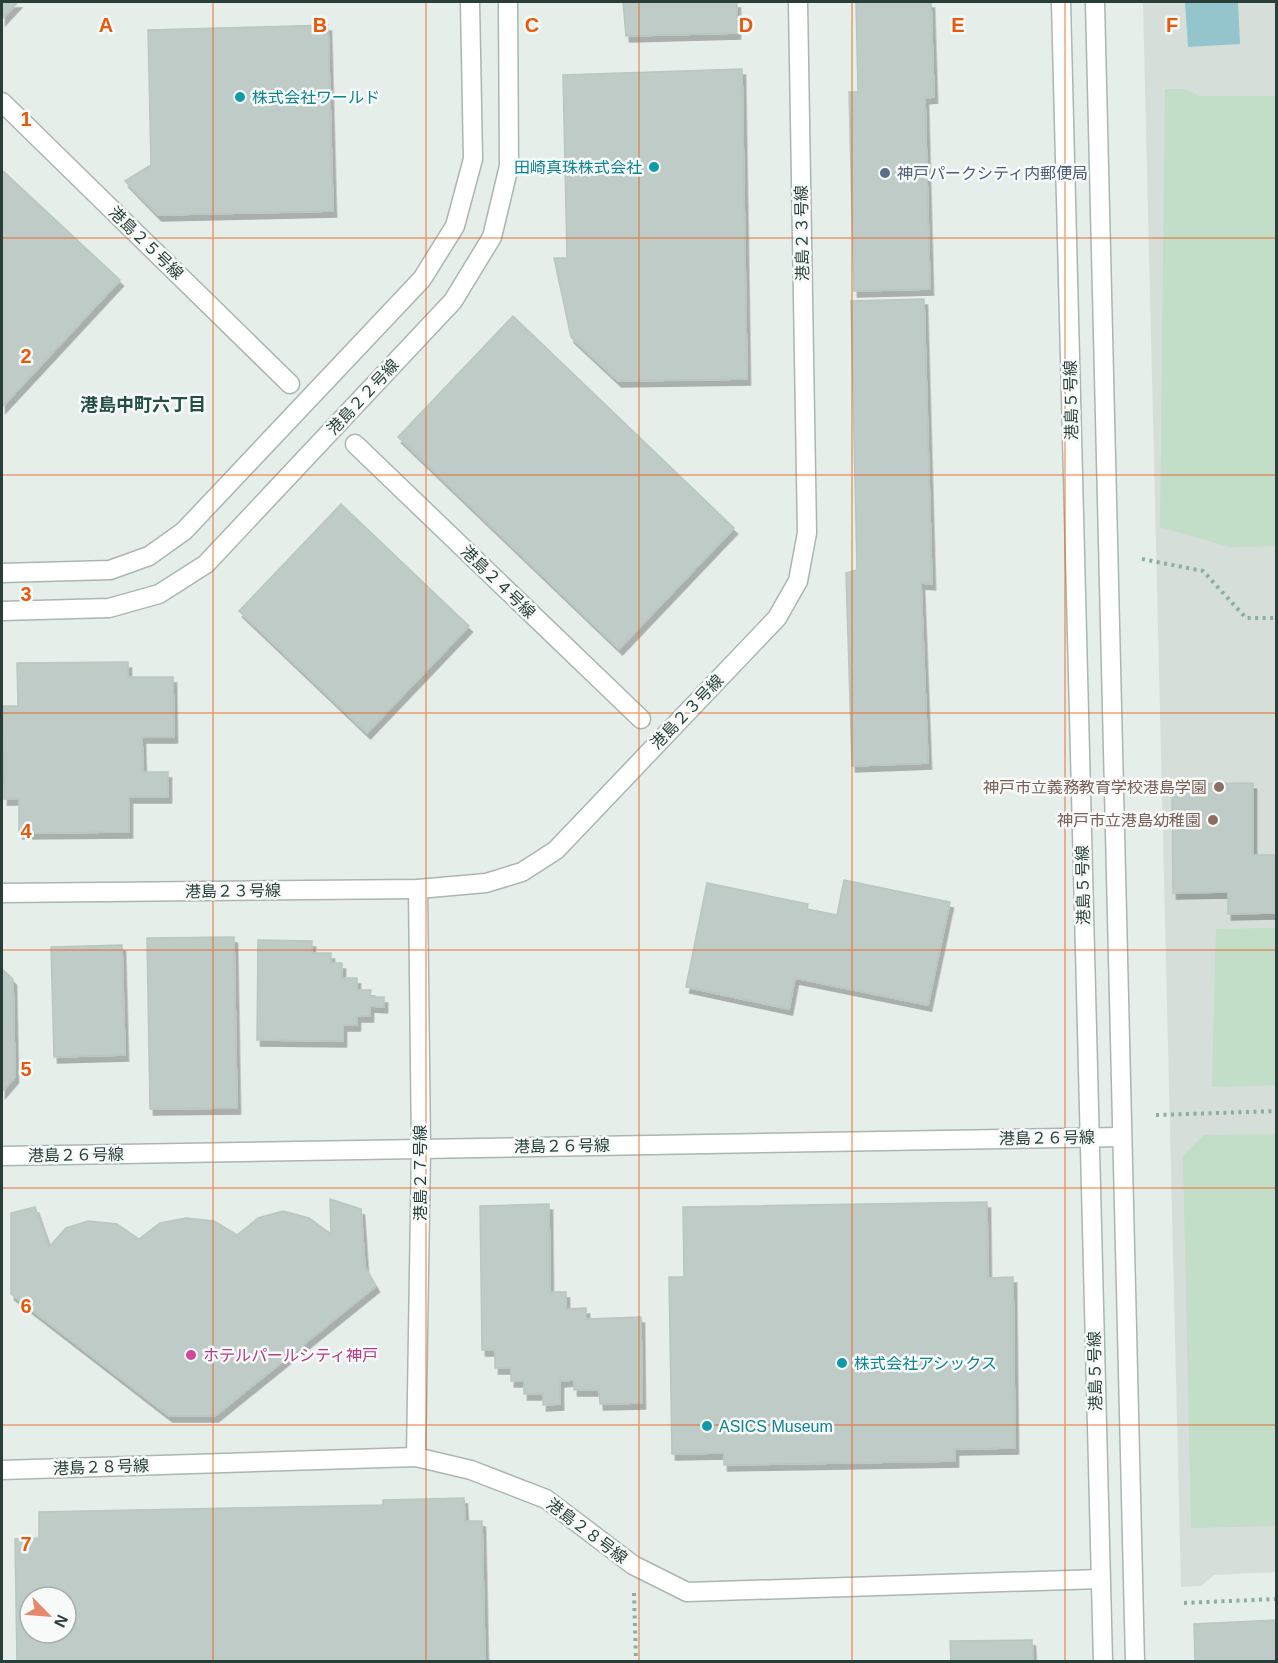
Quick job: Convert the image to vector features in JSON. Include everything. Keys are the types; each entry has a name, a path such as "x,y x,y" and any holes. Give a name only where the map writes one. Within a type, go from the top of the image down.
{"street":[{"path":"2,573 110,570 149,556 184,531 422,279 455,226 473,159 470,2"},
{"name":"港島２２号線","path":"2,611 109,608 159,594 206,564 453,301 492,237 508,166 508,2"},
{"name":"港島２３号線","path":"2,894 418,889 486,883 522,872 556,850 777,618 798,581 807,533 798,2"},
{"name":"港島５号線","path":"1061,2 1102,1662"},
{"name":"港島５号線","path":"1095,2 1136,1662"},
{"name":"港島２５号線","path":"2,102 290,384"},
{"name":"港島２４号線","path":"355,444 641,719"},
{"name":"港島２７号線","path":"416,1457 421,1149 418,889"},
{"name":"港島２６号線","path":"2,1156 1122,1137"},
{"name":"港島２８号線","path":"2,1470 416,1457 471,1470 546,1499 633,1565 687,1592 1100,1579"}],"path":[{"path":"1142,559 1203,571 1246,618 1276,618"},
{"path":"1156,1114 1276,1111"},
{"path":"633,1565 636,1662"},
{"path":"1184,1603 1276,1599"}],"shaded area":[{"name":"神戸市立義務教育学校港島学園","path":"1143,2 1276,2 1276,1572 1214,1575 1201,1586 1181,1587"}],"green space":[{"path":"1165,89 1184,89 1200,96 1276,96 1276,546 1230,547 1160,527"},
{"path":"1276,928 1276,1085 1212,1087 1216,929"},
{"path":"1276,1134 1276,1526 1191,1528 1183,1156 1204,1135"}],"water":[{"path":"1185,2 1238,2 1240,44 1188,47"}],"building":[{"path":"2,2 18,2 2,19"},
{"path":"623,2 737,2 737,33 626,36"},
{"path":"856,2 931,2 934,97 925,98 930,289 854,291 849,92 858,92"},
{"name":"株式会社ワールド","path":"328,25 333,211 158,215 125,181 151,165 148,30"},
{"name":"田崎真珠株式会社","path":"742,69 747,379 618,381 571,337 554,258 567,258 563,75"},
{"path":"2,170 120,280 2,407"},
{"path":"924,299 932,584 921,583 928,763 852,766 846,573 857,570 851,301"},
{"path":"513,316 734,528 619,649 398,437"},
{"path":"341,504 469,626 367,733 239,611"},
{"path":"128,662 128,677 173,677 174,737 142,737 143,772 168,772 168,797 129,797 129,832 19,833 19,799 4,799 3,706 18,706 17,663"},
{"name":"神戸市立港島幼稚園","path":"1253,783 1253,855 1276,855 1276,913 1228,914 1228,892 1173,893 1172,784"},
{"path":"844,880 950,902 928,1005 795,978 789,1009 686,987 707,883 808,904 807,909 837,915"},
{"path":"234,937 237,1108 150,1109 147,938"},
{"path":"258,940 312,941 312,953 331,953 331,963 342,963 342,978 357,978 357,990 371,990 370,997 384,997 384,1007 370,1006 370,1016 357,1016 357,1025 343,1025 343,1041 257,1040"},
{"path":"122,945 125,1055 54,1057 51,947"},
{"path":"2,969 13,979 15,1077 2,1092"},
{"name":"ホテルパールシティ神戸","path":"330,1199 361,1209 365,1267 376,1286 215,1416 169,1416 11,1294 11,1213 35,1207 49,1247 66,1228 88,1221 117,1224 139,1239 160,1223 186,1218 214,1221 237,1235 258,1218 283,1211 309,1218 331,1234"},
{"name":"株式会社アシックス","path":"987,1202 988,1278 1013,1277 1015,1448 955,1449 955,1461 724,1465 724,1453 672,1454 669,1277 684,1277 683,1207"},
{"path":"549,1204 550,1292 566,1292 566,1309 586,1308 586,1319 641,1317 642,1403 600,1404 599,1390 574,1390 574,1380 560,1381 560,1404 543,1405 543,1394 524,1394 524,1381 511,1381 511,1368 495,1368 495,1350 482,1350 480,1206"},
{"path":"464,1498 465,1521 482,1521 485,1662 17,1662 15,1539 39,1538 39,1512 383,1505 383,1500"},
{"path":"1276,1620 1276,1662 1195,1662 1194,1624"},
{"path":"1032,1640 1033,1662 951,1662 950,1641"}],"place":[{"name":"株式会社ワールド","path":"240,97"},
{"name":"田崎真珠株式会社","path":"654,167"},
{"name":"神戸パークシティ内郵便局","path":"885,173"},
{"name":"神戸市立義務教育学校港島学園","path":"1219,787"},
{"name":"神戸市立港島幼稚園","path":"1213,820"},
{"name":"ホテルパールシティ神戸","path":"191,1355"},
{"name":"株式会社アシックス","path":"842,1363"},
{"name":"ASICS Museum","path":"707,1426"}],"district":[{"name":"港島中町六丁目","path":"143,405"}]}
